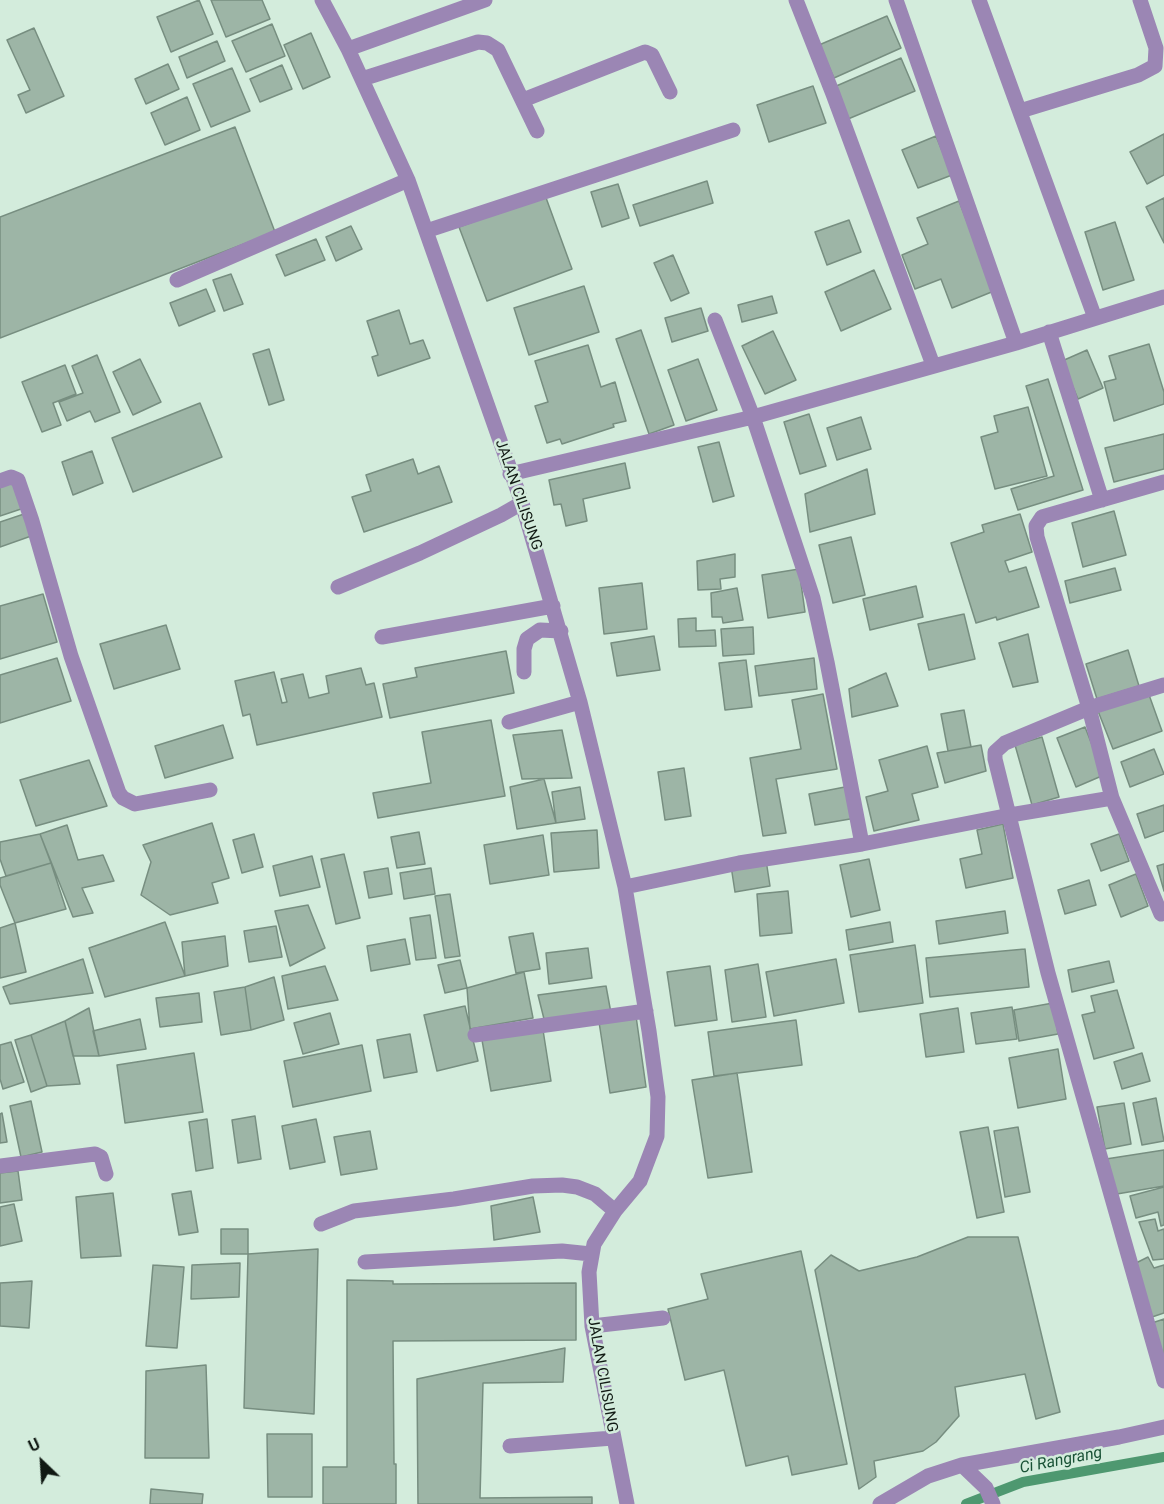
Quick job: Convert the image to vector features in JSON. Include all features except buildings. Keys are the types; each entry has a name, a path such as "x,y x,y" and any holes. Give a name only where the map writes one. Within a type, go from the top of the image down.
{"street":[{"name":"JALAN CILISUNG","path":"322,0 348,49 408,180 522,503 561,631 625,887 658,1097 657,1136 640,1181 602,1229 591,1254 589,1272 591,1326 627,1504"},
{"path":"348,49 485,0"},
{"path":"796,0 933,365"},
{"path":"896,0 1016,342"},
{"path":"979,0 1095,318"},
{"path":"1020,111 1138,75 1155,66 1156,48 1140,0"},
{"path":"362,79 478,42 487,42 498,50 537,131"},
{"path":"523,100 645,52 652,55 670,92"},
{"path":"426,231 733,130"},
{"path":"177,280 408,180"},
{"path":"510,474 753,417 1164,297"},
{"path":"715,320 753,417 813,598 862,844"},
{"path":"1049,332 1102,500"},
{"path":"0,481 10,477 18,480 32,520 71,656 119,793 123,798 135,804 210,789"},
{"path":"1161,914 1112,798 1089,708 1037,537 1036,526 1042,518 1164,482"},
{"path":"338,587 430,548 522,503"},
{"path":"382,637 553,606"},
{"path":"525,672 524,648 527,639 540,630 561,631"},
{"path":"1164,685 1089,708 1005,743 995,752 1047,973 1164,1381"},
{"path":"509,722 580,702"},
{"path":"625,887 739,863 862,844 1112,798"},
{"path":"475,1035 646,1011"},
{"path":"0,1166 95,1154 101,1157 106,1174"},
{"path":"321,1224 363,1209 454,1199 533,1186 577,1187 595,1194 615,1211"},
{"path":"364,1262 562,1251 591,1254"},
{"path":"591,1326 663,1318"},
{"path":"880,1504 928,1476 963,1465 1164,1427"},
{"path":"510,1446 613,1438"},
{"path":"963,1465 986,1488 993,1504"}],"waterway":[{"name":"Ci Rangrang","path":"966,1504 1023,1482 1164,1457"}]}
